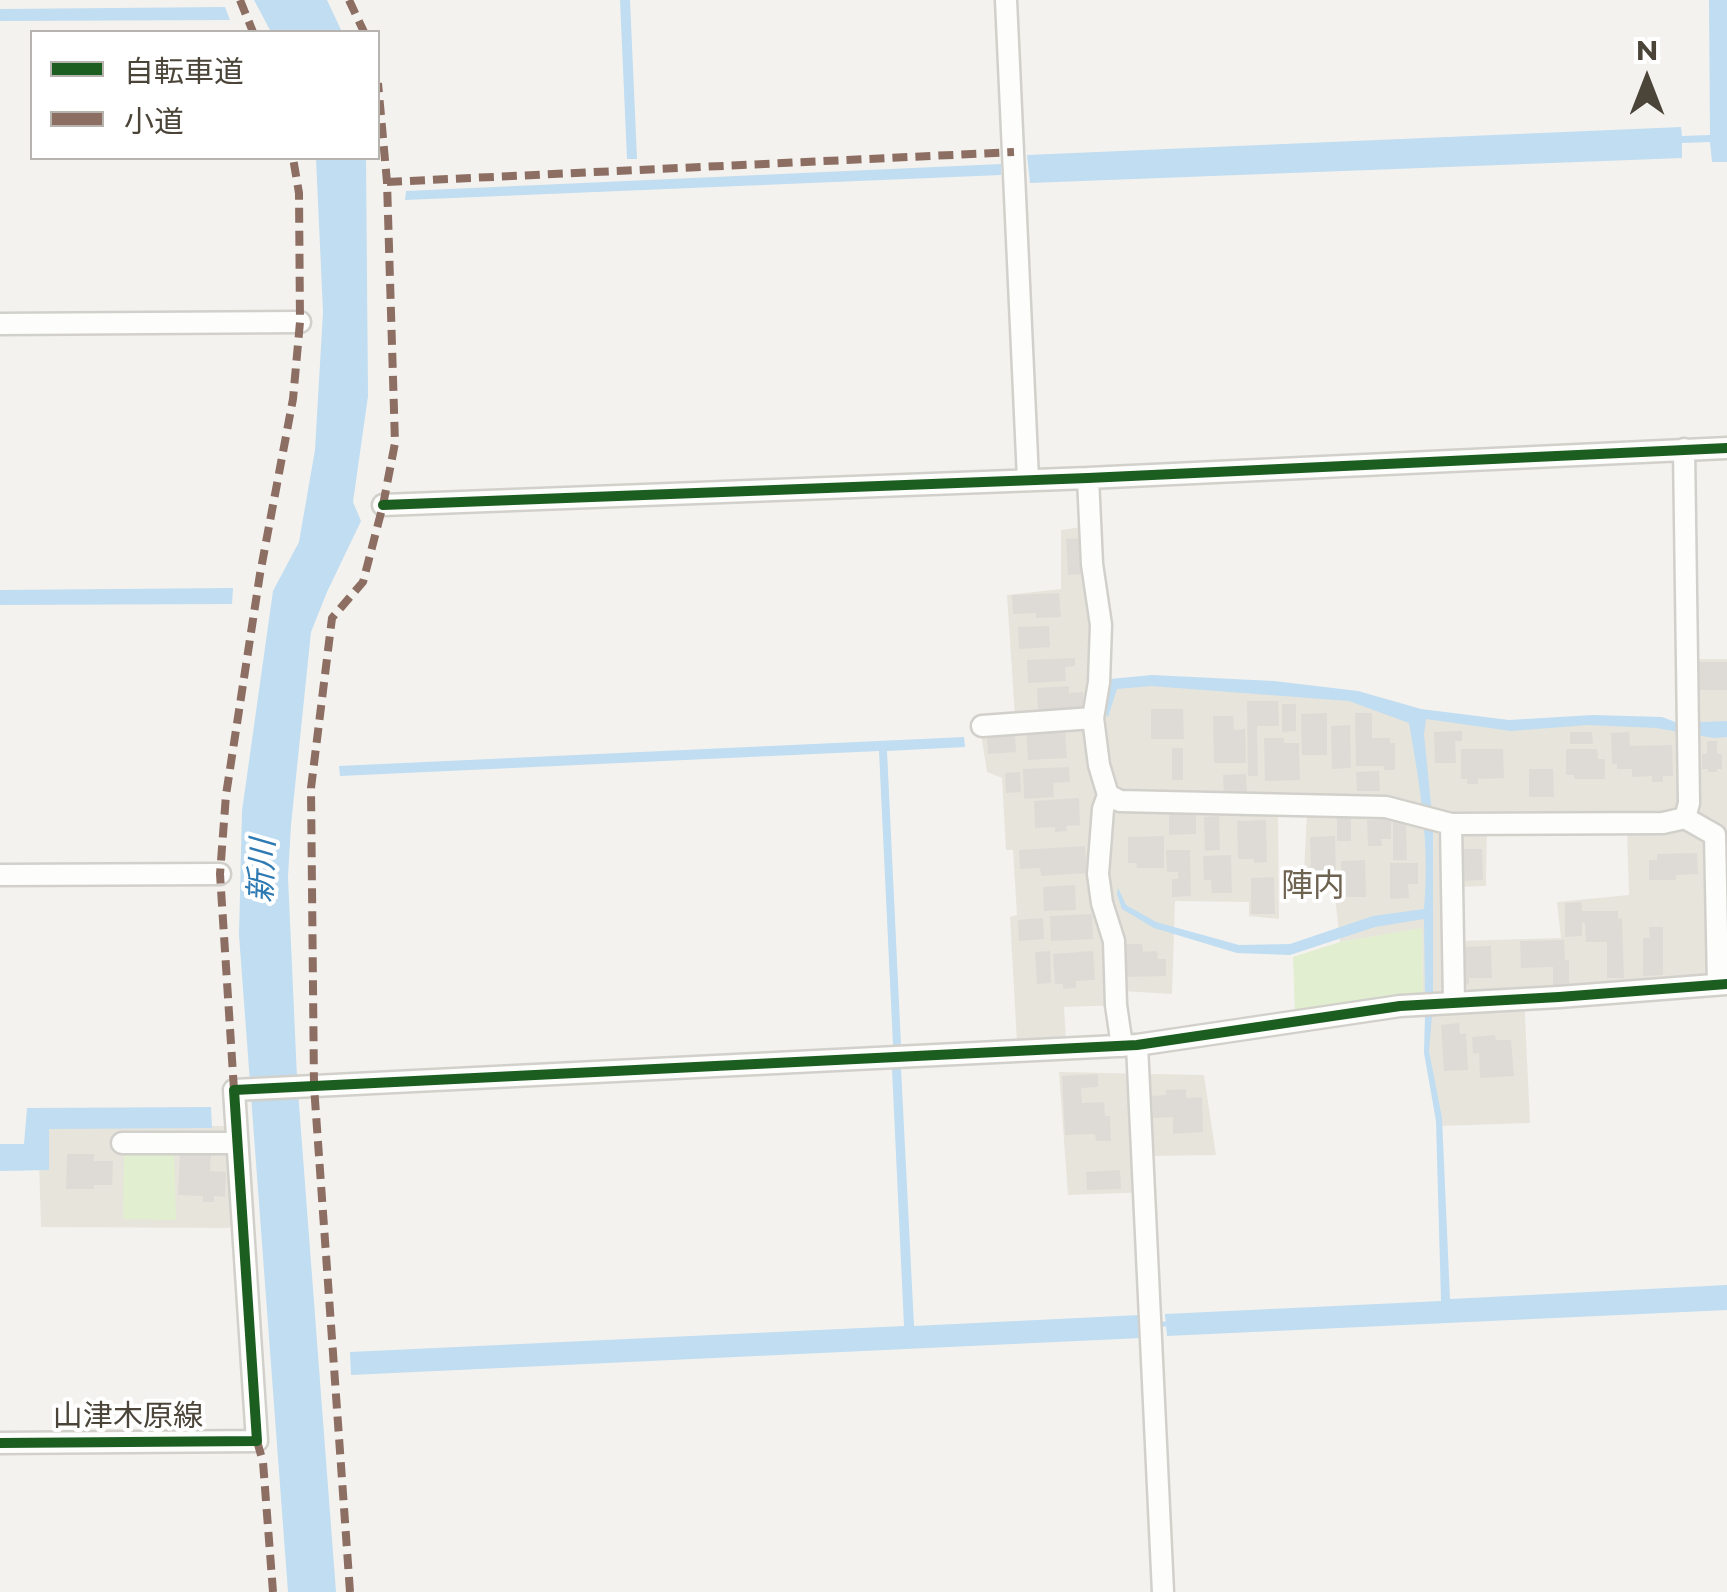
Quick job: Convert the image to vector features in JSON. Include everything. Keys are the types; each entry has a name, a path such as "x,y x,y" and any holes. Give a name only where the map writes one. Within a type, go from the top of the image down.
{"street":[{"path":"1006,0 1028,479"},
{"path":"0,324 300,322"},
{"path":"383,505 1727,448"},
{"path":"1684,449 1690,803 1685,818"},
{"path":"1088,478 1092,564 1101,625 1093,718 1108,796 1102,809 1098,874 1114,941 1116,1005 1129,1045 1149,1308 1163,1592"},
{"path":"982,726 1093,718"},
{"path":"122,1143 236,1143 234,1090 244,1089 1129,1045 1400,1006 1722,984 1716,836 1685,818 1663,823 1436,820 1386,807 1120,802 1108,796"},
{"path":"1436,820 1454,1002"},
{"path":"0,875 220,874"},
{"name":"山津木原線","path":"0,1443 257,1441 236,1143"}],"shaded area":[{"path":"1081,527 1112,683 1353,696 1513,729 1588,724 1682,727 1681,659 1727,659 1726,972 1524,994 1530,1123 1437,1126 1426,1051 1422,929 1340,942 1334,887 1303,890 1307,812 1278,812 1279,919 1249,916 1249,902 1175,901 1172,994 1122,991 1124,1005 1064,1007 1066,1042 1017,1043 1010,917 1017,915 1013,850 1006,850 1002,778 987,772 979,721 1015,717 1007,595 1061,589 1061,530","holes":["1487,828 1627,828 1629,895 1557,902 1561,938 1458,941 1458,887 1486,886"]},
{"path":"1059,1072 1204,1075 1216,1155 1150,1156 1152,1192 1068,1195"},
{"path":"38,1126 226,1126 236,1220 229,1228 41,1227"}],"green space":[{"path":"1422,928 1423,998 1295,1015 1293,957 1340,942"},
{"path":"124,1150 174,1150 176,1220 123,1219"}],"water":[{"path":"254,0 327,0 341,30 270,30"},
{"path":"620,0 630,0 637,159 627,159"},
{"path":"1709,0 1727,0 1727,162 1712,162 1710,142 1682,143 1682,158 1030,183 1027,155 1681,127 1682,136 1710,135"},
{"path":"225,7 230,20 0,21 0,9"},
{"name":"新川","path":"316,160 366,160 368,396 353,502 361,521 311,632 288,877 297,1078 336,1592 288,1592 239,935 242,811 273,591 299,542 315,450 323,312"},
{"path":"1001,164 1001,175 405,200 406,191"},
{"path":"233,588 232,604 0,605 0,590"},
{"path":"1152,675 1274,681 1358,691 1421,709 1509,720 1593,715 1662,717 1678,723 1727,721 1727,737 1588,725 1511,731 1426,719 1433,825 1433,994 1425,995 1424,919 1375,927 1290,955 1237,953 1154,928 1122,909 1118,888 1126,905 1156,922 1239,945 1290,944 1373,916 1424,909 1425,838 1409,723 1349,701 1151,686 1117,689 1108,717 1104,712 1110,679"},
{"path":"964,737 965,747 887,751 901,1045 893,1045 879,751 340,776 339,766"},
{"path":"1425,1015 1432,1016 1429,1051 1442,1118 1450,1299 1727,1285 1727,1310 1167,1336 1165,1314 1441,1301 1436,1121 1424,1053"},
{"path":"901,1068 914,1326 1140,1315 1141,1338 351,1375 350,1352 904,1326 892,1069"},
{"path":"211,1107 212,1128 49,1129 49,1170 0,1171 0,1144 24,1144 27,1108"}],"building":[{"path":"1082,538 1084,574 1068,575 1066,539"},
{"path":"1059,593 1061,617 1013,614 1012,595"},
{"path":"1049,626 1050,647 1019,649 1018,627"},
{"path":"1075,658 1075,666 1065,667 1066,681 1028,683 1027,660"},
{"path":"1694,662 1727,662 1727,690 1700,690 1700,682 1695,682"},
{"path":"1069,686 1069,693 1083,692 1084,710 1038,712 1037,688"},
{"path":"1247,701 1278,701 1279,726 1257,726 1258,776 1248,776"},
{"path":"1282,704 1296,704 1296,731 1282,732"},
{"path":"1151,709 1183,709 1184,739 1151,739"},
{"path":"1327,713 1327,755 1302,755 1301,714"},
{"path":"1355,713 1372,713 1372,738 1390,738 1390,743 1395,743 1395,770 1356,766"},
{"path":"1213,716 1233,716 1234,730 1245,729 1246,763 1214,763"},
{"path":"1350,725 1351,768 1332,769 1331,726"},
{"path":"1065,727 1067,758 1028,760 1026,730"},
{"path":"1462,731 1462,741 1455,741 1456,763 1435,763 1434,732"},
{"path":"1570,732 1592,732 1593,744 1570,744"},
{"path":"1629,732 1630,746 1672,745 1673,776 1663,776 1663,782 1652,782 1652,776 1632,777 1632,769 1617,769 1617,764 1612,764 1611,733"},
{"path":"1015,733 1016,752 988,754 987,734"},
{"path":"1264,738 1299,743 1300,780 1265,781"},
{"path":"1707,741 1717,741 1717,754 1722,754 1722,769 1717,772 1702,769"},
{"path":"1172,748 1183,748 1183,780 1172,780"},
{"path":"1461,749 1503,749 1504,778 1478,779 1478,784 1467,784 1467,779 1461,779"},
{"path":"1566,749 1597,749 1598,759 1605,759 1605,779 1574,779 1574,775 1566,775"},
{"path":"1069,767 1070,782 1053,783 1054,797 1024,799 1023,769"},
{"path":"1529,769 1553,769 1554,797 1529,797"},
{"path":"1379,771 1380,791 1357,791 1356,772"},
{"path":"1020,772 1021,792 1006,793 1005,773"},
{"path":"1246,774 1247,795 1224,795 1223,775"},
{"path":"1079,798 1080,825 1055,832 1055,827 1035,828 1034,801"},
{"path":"1196,813 1196,834 1169,835 1169,814"},
{"path":"1351,815 1351,841 1337,841 1337,816"},
{"path":"1219,816 1220,850 1205,851 1204,817"},
{"path":"1391,819 1391,839 1381,839 1382,846 1368,846 1367,820"},
{"path":"1266,820 1267,862 1238,859 1237,821"},
{"path":"1393,821 1406,821 1407,860 1393,860"},
{"path":"1164,836 1164,868 1137,868 1136,863 1128,863 1128,837"},
{"path":"1335,836 1336,874 1311,875 1310,837"},
{"path":"1085,846 1087,873 1041,876 1040,868 1020,869 1019,850"},
{"path":"1459,849 1482,849 1483,880 1459,881"},
{"path":"1166,850 1190,850 1191,896 1172,897 1172,879 1178,879 1178,872 1167,872"},
{"path":"1697,853 1698,874 1676,875 1676,880 1649,880 1649,860 1657,860 1657,854"},
{"path":"1231,855 1232,893 1212,893 1211,880 1204,880 1203,856"},
{"path":"1365,860 1366,897 1342,897 1341,861"},
{"path":"1390,863 1418,863 1418,884 1408,884 1409,898 1390,899"},
{"path":"1274,877 1275,914 1251,914 1251,878"},
{"path":"1075,885 1076,910 1044,911 1043,887"},
{"path":"1581,902 1582,911 1618,911 1618,919 1622,918 1624,978 1607,978 1607,942 1586,942 1585,923 1582,936 1565,937 1565,903"},
{"path":"1092,914 1093,939 1051,941 1050,916"},
{"path":"1043,918 1044,939 1019,941 1018,920"},
{"path":"1649,927 1663,927 1663,975 1643,976 1643,938 1650,938"},
{"path":"1564,940 1569,985 1553,985 1553,967 1521,968 1520,941"},
{"path":"1122,944 1142,944 1143,952 1157,951 1158,959 1166,959 1166,976 1123,977"},
{"path":"1491,946 1492,978 1469,978 1469,984 1460,985 1459,947"},
{"path":"1050,951 1051,983 1037,984 1035,952"},
{"path":"1093,951 1095,980 1076,981 1076,988 1063,989 1063,984 1055,984 1053,954"},
{"path":"1459,1023 1460,1034 1466,1033 1468,1070 1444,1071 1441,1025"},
{"path":"1495,1035 1496,1040 1511,1040 1514,1076 1480,1078 1479,1053 1473,1054 1472,1037"},
{"path":"1098,1074 1098,1087 1081,1088 1082,1103 1104,1102 1105,1116 1110,1116 1111,1141 1096,1141 1095,1134 1065,1135 1062,1076"},
{"path":"1186,1089 1186,1098 1202,1097 1203,1132 1173,1134 1173,1117 1153,1118 1152,1096 1166,1095 1166,1090"},
{"path":"180,1153 211,1154 210,1171 226,1172 225,1197 214,1196 214,1202 203,1202 203,1196 178,1195"},
{"path":"67,1154 94,1154 94,1161 113,1161 112,1185 66,1189"},
{"path":"1120,1170 1121,1189 1087,1190 1086,1172"}],"waterway":[{"path":"1140,1325 1166,1324"}],"marked path":[{"path":"240,0 252,30"},
{"path":"349,0 363,30"},
{"path":"350,1592 314,1086 311,788 332,618 363,582 395,443 387,182 380,105"},
{"path":"387,182 1014,152"},
{"path":"234,1090 220,874 226,795 260,574 293,399 300,322 299,193 293,160"},
{"path":"257,1441 263,1462 273,1592"}],"cycle path":[{"path":"383,505 1727,448"},
{"path":"0,1443 257,1441 234,1090 1137,1045 1400,1006 1727,984"}],"district":[{"name":"陣内","path":"1313,887"}]}
